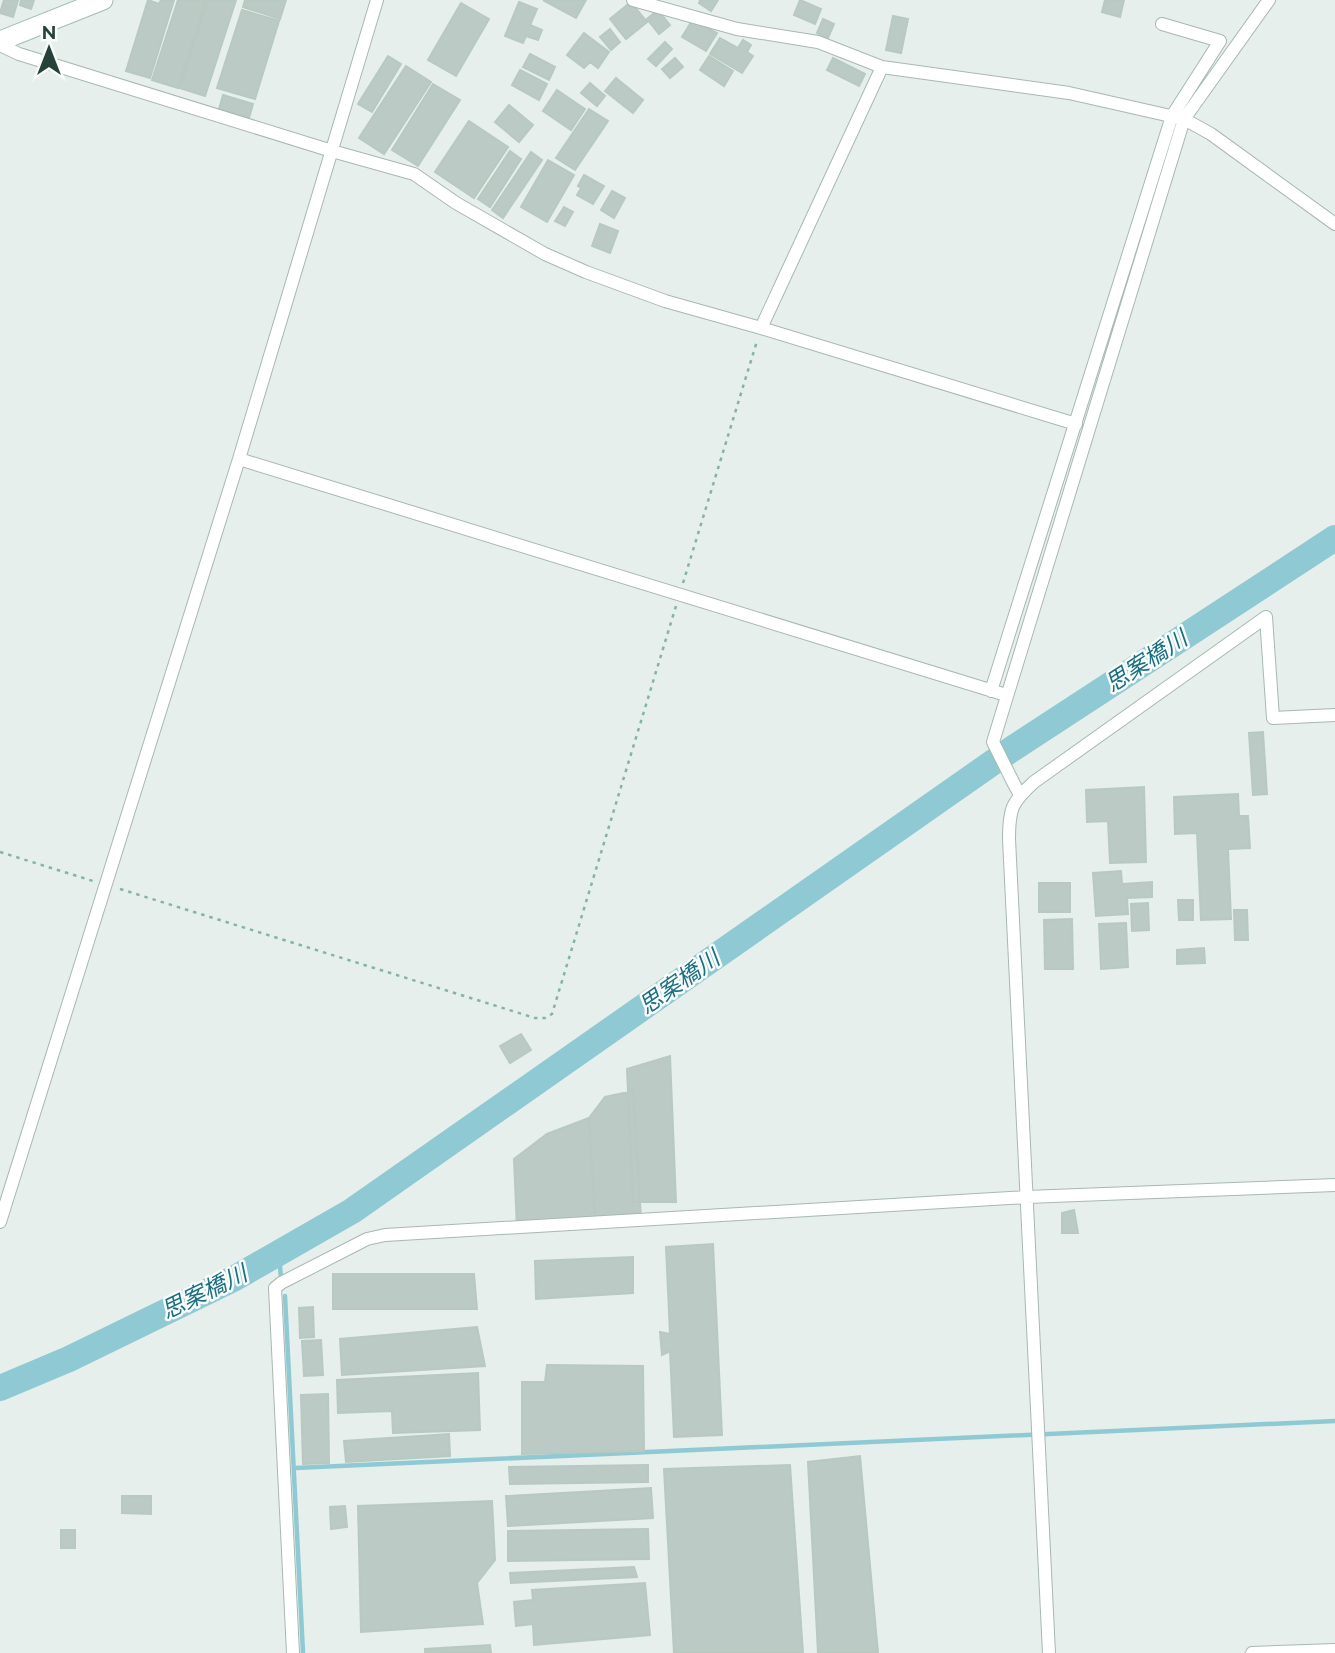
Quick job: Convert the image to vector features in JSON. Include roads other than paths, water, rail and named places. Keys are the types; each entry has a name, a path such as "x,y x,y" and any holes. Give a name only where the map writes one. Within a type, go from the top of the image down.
{"street":[{"path":"0,43 103,0"},
{"path":"0,1222 239,459 377,0"},
{"path":"633,0 671,5 737,29 818,42 882,67 1069,93 1178,117 1211,134 1335,224"},
{"path":"1049,1653 1009,839 1009,819 1017,789 993,742 1178,117 1269,0"},
{"path":"992,691 1076,424 1178,117 1220,41 1162,24"},
{"path":"0,43 19,54 414,174 456,203 545,254 665,301 1076,424"},
{"path":"761,328 882,67"},
{"path":"239,459 1006,695"},
{"path":"1017,789 1034,782 1266,617 1273,718 1335,715"},
{"path":"293,1653 275,1288 368,1239 385,1235 1027,1198 1335,1185"},
{"path":"1252,1653 1335,1650"}],"waterway":[{"name":"思案橋川","path":"0,1388 69,1359 235,1278 352,1211 1012,749 1335,538"},
{"path":"279,1254 281,1278"},
{"path":"285,1296 303,1653"},
{"path":"295,1468 1335,1421"}]}
